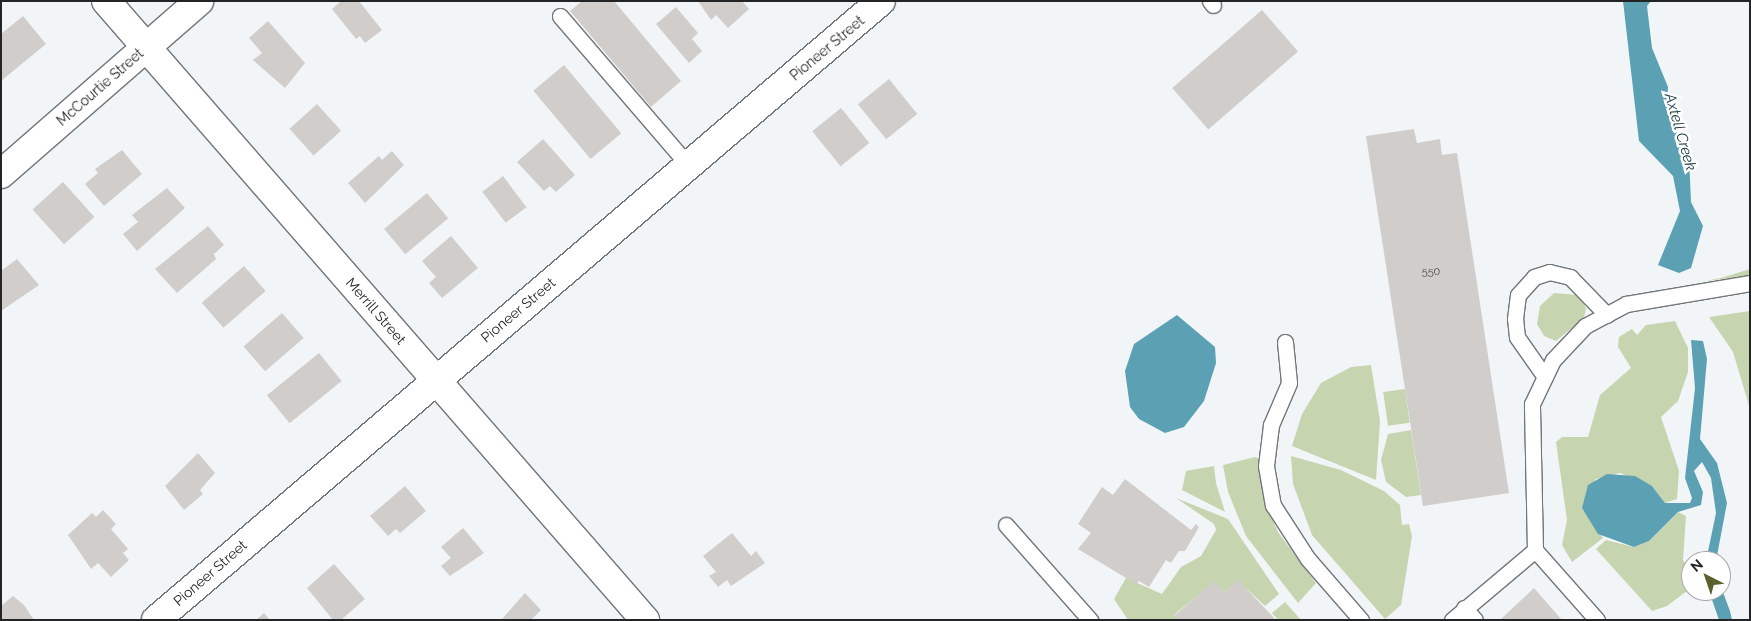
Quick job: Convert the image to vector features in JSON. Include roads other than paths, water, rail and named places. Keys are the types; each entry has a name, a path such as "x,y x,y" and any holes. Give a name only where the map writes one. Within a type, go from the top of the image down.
{"street":[{"name":"Merrill Street","path":"106,1 645,620"},
{"name":"McCourtie Street","path":"1,174 199,1"},
{"name":"Pioneer Street","path":"156,620 881,1"}],"lane":[{"path":"560,16 688,165"},
{"path":"1545,377 1517,337 1515,318 1518,295 1534,278 1550,272 1570,277 1607,314"},
{"path":"1597,620 1535,550 1532,404 1553,360 1585,326 1626,304 1750,283"},
{"path":"1285,342 1289,383 1271,425 1266,466 1273,506 1308,559 1361,620"},
{"path":"1006,525 1090,620"},
{"path":"1452,620 1535,550"},
{"path":"1464,608 1475,620"}],"water":[{"path":"1623,1 1651,1 1647,6 1652,48 1668,87 1667,109 1689,157 1691,202 1703,226 1691,268 1679,273 1658,265 1680,211 1673,176 1639,141"},
{"path":"1177,315 1215,347 1216,363 1204,401 1184,427 1165,433 1139,419 1130,407 1125,371 1134,344"},
{"path":"1691,340 1703,341 1707,359 1700,439 1717,463 1727,503 1718,551 1708,551 1716,513 1711,478 1702,462 1694,471 1703,492 1701,505 1678,512 1649,541 1634,547 1598,534 1582,508 1588,485 1607,474 1635,476 1652,486 1665,503 1690,503 1692,498 1685,478 1695,388"},
{"path":"1712,601 1726,601 1732,620 1719,620"}],"water label":[{"name":"Axtell Creek","path":"1680,132"}]}
